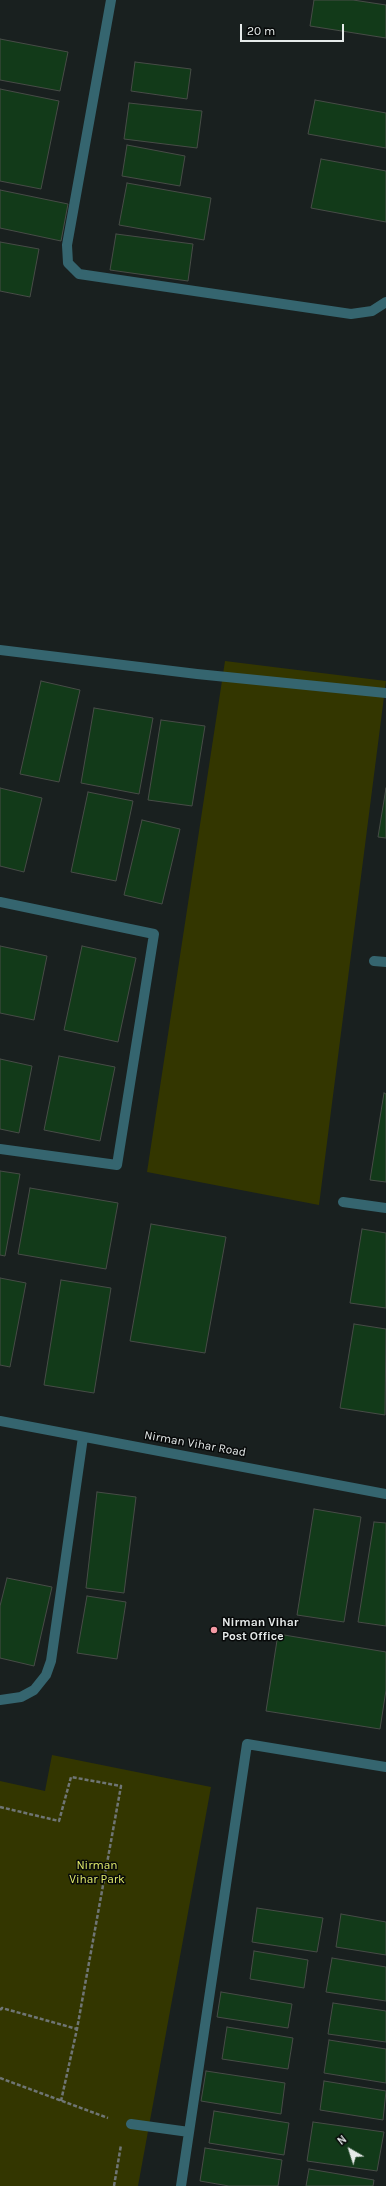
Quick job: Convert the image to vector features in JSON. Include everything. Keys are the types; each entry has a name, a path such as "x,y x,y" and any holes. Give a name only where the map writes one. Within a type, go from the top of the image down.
{"street":[{"path":"111,0 67,245 68,263 78,274 351,314 372,311 386,302"},
{"path":"0,650 197,674 386,692"},
{"path":"0,902 154,934 117,1165 0,1149"},
{"path":"374,961 386,962"},
{"path":"343,1202 386,1208"},
{"name":"Nirman Vihar Road","path":"0,1421 386,1494"},
{"path":"0,1700 21,1697 34,1690 46,1675 51,1661 83,1437"},
{"path":"181,2186 247,1744 386,1767"},
{"path":"131,2124 189,2132"}],"path":[{"path":"0,1807 59,1821 71,1777 121,1786 77,2029 61,2101"},
{"path":"0,2010 2,2008 77,2029"},
{"path":"0,2078 110,2119"},
{"path":"114,2186 122,2140"}],"green space":[{"path":"225,661 386,681 319,1205 147,1172"},
{"name":"Nirman Vihar Park","path":"52,1755 211,1787 138,2186 0,2186 0,1781 45,1791"}],"building":[{"path":"314,0 353,0 386,5 386,38 310,26"},
{"path":"0,39 68,52 60,91 0,80"},
{"path":"135,62 191,69 187,99 131,91"},
{"path":"0,89 59,101 41,189 0,181"},
{"path":"315,100 386,113 386,148 308,134"},
{"path":"129,103 202,111 197,148 124,139"},
{"path":"127,145 185,156 180,186 122,176"},
{"path":"321,159 386,171 386,222 311,208"},
{"path":"127,183 211,198 204,240 119,225"},
{"path":"0,190 68,204 61,241 0,228"},
{"path":"116,234 193,244 188,281 110,270"},
{"path":"0,242 39,249 30,297 0,291"},
{"path":"41,681 80,690 59,782 20,774"},
{"path":"94,708 153,718 139,794 81,783"},
{"path":"161,720 205,726 192,806 148,800"},
{"path":"0,788 42,798 24,872 0,866"},
{"path":"386,788 386,838 378,837"},
{"path":"88,792 133,801 116,881 71,872"},
{"path":"142,820 180,829 162,904 124,895"},
{"path":"0,946 47,956 34,1020 0,1013"},
{"path":"82,946 136,958 118,1042 64,1030"},
{"path":"59,1056 115,1067 100,1141 44,1130"},
{"path":"0,1059 32,1066 19,1133 0,1129"},
{"path":"384,1093 386,1094 386,1182 370,1180"},
{"path":"0,1171 20,1174 5,1256 0,1255"},
{"path":"30,1188 118,1203 106,1269 18,1254"},
{"path":"151,1224 226,1237 205,1353 130,1341"},
{"path":"362,1229 386,1233 386,1308 350,1303"},
{"path":"0,1278 26,1283 10,1367 0,1365"},
{"path":"61,1280 111,1288 94,1393 44,1385"},
{"path":"354,1324 386,1329 385,1415 340,1408"},
{"path":"97,1492 136,1497 124,1593 86,1588"},
{"path":"314,1509 361,1517 344,1622 297,1615"},
{"path":"374,1522 386,1523 386,1626 358,1622"},
{"path":"7,1578 52,1587 34,1666 0,1658 0,1606"},
{"path":"87,1596 126,1602 117,1659 77,1653"},
{"path":"278,1634 386,1652 386,1690 380,1729 266,1711"},
{"path":"257,1908 323,1918 317,1952 252,1942"},
{"path":"341,1914 386,1922 386,1955 336,1947"},
{"path":"254,1951 308,1960 304,1988 250,1979"},
{"path":"332,1958 386,1967 386,2001 326,1992"},
{"path":"221,1992 292,2004 288,2028 217,2017"},
{"path":"333,2003 386,2011 386,2042 328,2034"},
{"path":"227,2027 293,2038 288,2069 222,2059"},
{"path":"329,2040 386,2049 386,2083 324,2073"},
{"path":"206,2071 285,2083 281,2114 201,2101"},
{"path":"324,2081 386,2091 383,2120 320,2110"},
{"path":"214,2111 289,2123 284,2155 209,2143"},
{"path":"313,2122 384,2132 377,2171 307,2161"},
{"path":"205,2148 282,2160 278,2186 229,2186 200,2181"},
{"path":"309,2169 374,2180 373,2186 306,2186"}],"place":[{"name":"Nirman Vihar Post Office","path":"214,1630"}]}
